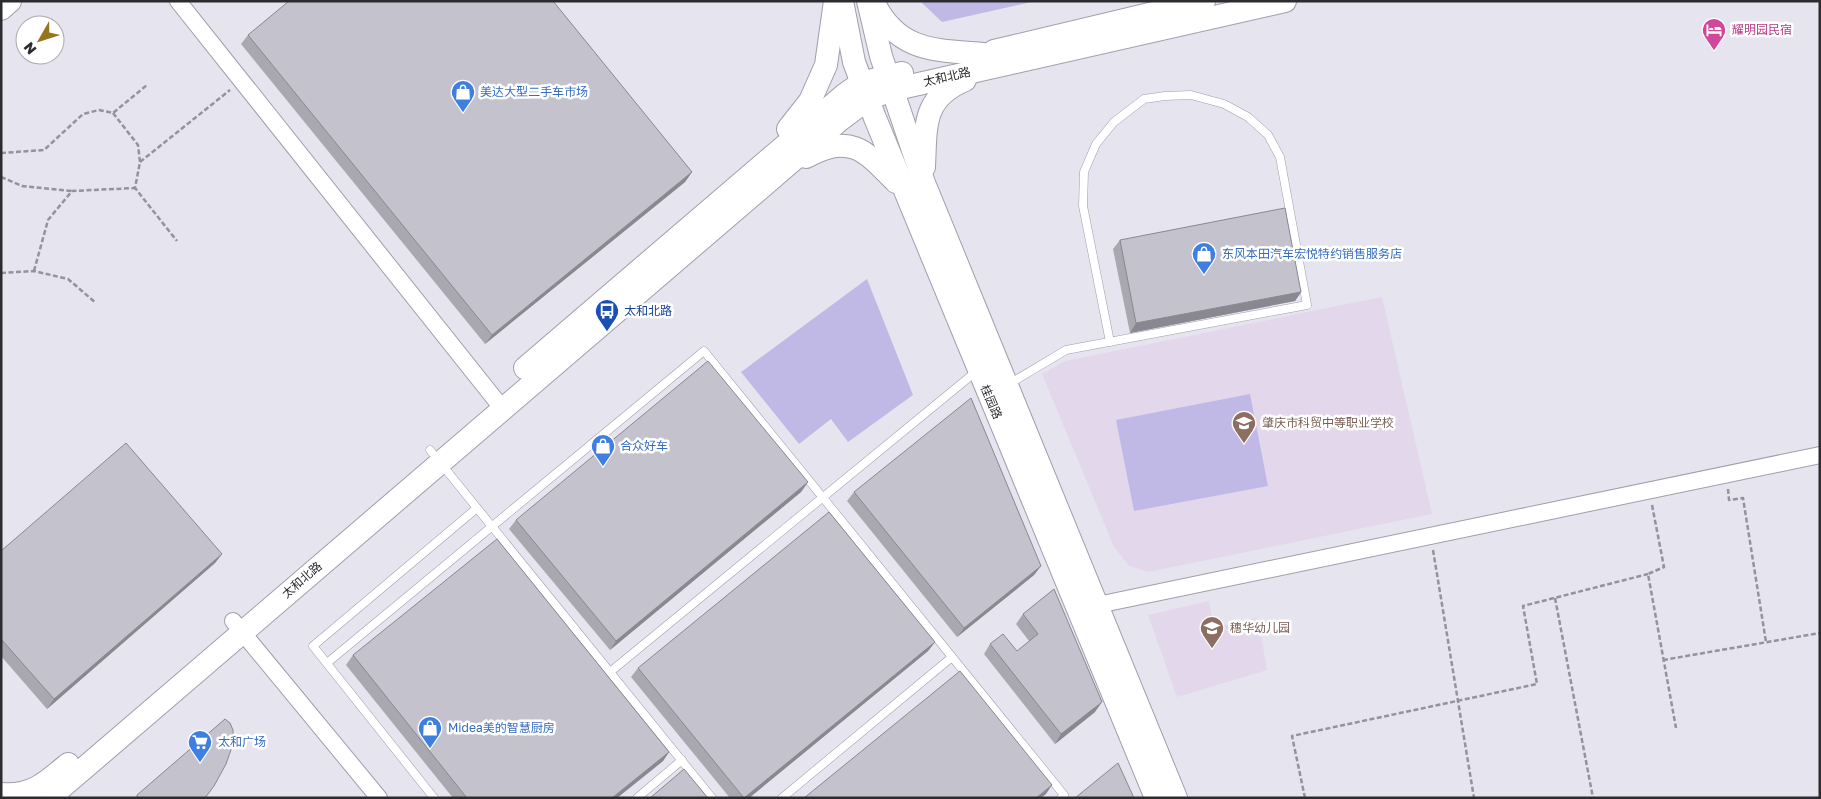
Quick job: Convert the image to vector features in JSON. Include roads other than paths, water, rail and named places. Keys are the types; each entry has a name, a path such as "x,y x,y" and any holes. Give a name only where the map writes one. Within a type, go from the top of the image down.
{"main road":[{"path":"1,9 10,1"},
{"path":"779,149 785,133 810,101 820,81 829,50 836,1"},
{"name":"桂园路","path":"842,1 851,51 864,91 914,187 978,370 1087,607 1156,798"},
{"path":"868,1 890,83 914,187 1007,385 1087,607 1176,798"},
{"path":"874,1 888,25 905,40 930,49 989,60"},
{"name":"太和北路","path":"989,60 1204,1"},
{"name":"太和北路","path":"1,794 26,793 44,784 238,626 497,402 779,149 844,95 989,60 1285,1"},
{"path":"914,187 933,106 940,95 989,60"},
{"name":"太和北路","path":"497,402 777,174 848,113 864,91"},
{"path":"777,174 821,149 838,145 852,146 866,153 914,187"},
{"name":"太和北路","path":"54,798 61,788 238,626"}],"street":[{"path":"178,1 497,402"},
{"path":"1087,607 1820,455"},
{"path":"238,626 379,798"}],"lane":[{"path":"1007,385 1066,350 1110,342 1307,304 1280,157 1268,135 1248,117 1224,104 1191,95 1144,99 1114,122 1096,144 1084,172 1083,206 1110,342"},
{"path":"326,663 704,351 1064,795 1061,798"},
{"path":"610,672 978,370"},
{"path":"435,456 712,798"},
{"path":"434,798 313,646 477,508"},
{"path":"782,798 952,657"},
{"path":"637,798 682,760"}],"place":[{"name":"耀明园民宿","path":"1714,51"},
{"name":"美达大型二手车市场","path":"463,113"},
{"name":"东风本田汽车宏悦特约销售服务店","path":"1204,275"},
{"name":"太和北路","path":"607,332"},
{"name":"肇庆市科贸中等职业学校","path":"1244,444"},
{"name":"合众好车","path":"603,467"},
{"name":"穗华幼儿园","path":"1212,649"},
{"name":"Midea美的智慧厨房","path":"430,749"},
{"name":"太和广场","path":"200,763"}]}
